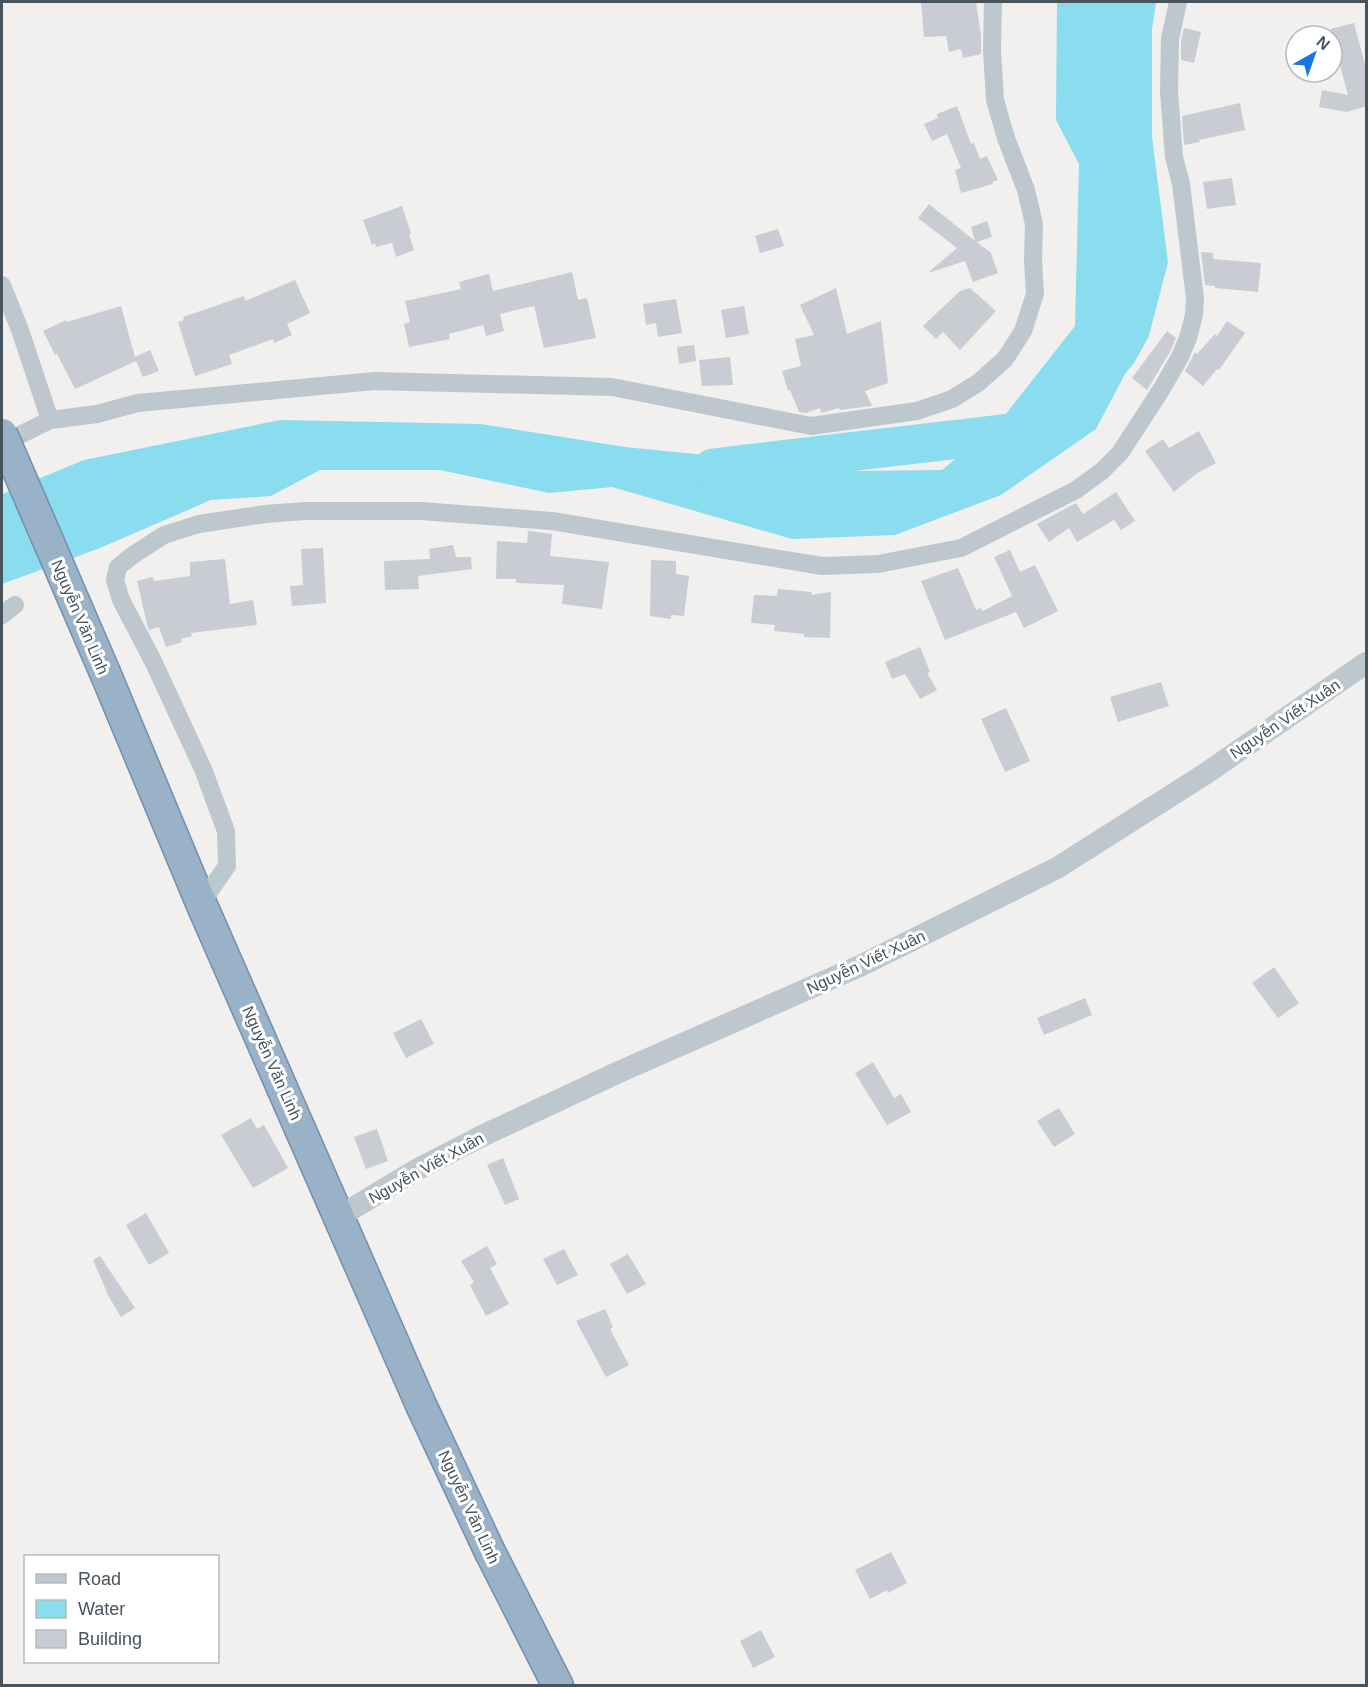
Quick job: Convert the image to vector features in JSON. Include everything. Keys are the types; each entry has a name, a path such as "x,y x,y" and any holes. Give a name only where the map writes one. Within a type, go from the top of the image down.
{"highway":[{"name":"Nguyễn Văn Linh","path":"2,434 201,903 421,1405 489,1550 558,1686"}],"street":[{"path":"2,444 50,420 97,414 138,403 375,381 612,387 811,426 917,411 952,399 978,383 1005,359 1023,331 1035,294 1034,224 1026,190 994,100 993,2"},
{"path":"201,903 227,866 226,831 203,769 172,700 121,600 115,580 118,567 164,535 199,524 265,514 304,511 421,511 552,521 822,566 878,564 961,548 1076,490 1102,471 1120,453 1180,357 1194,315 1195,298 1181,184 1174,157 1169,92 1170,39 1178,2"},
{"path":"2,285 20,330 50,420"},
{"name":"Nguyễn Viết Xuân","path":"339,1216 418,1169 484,1136 619,1072 862,965 1057,868 1205,774 1366,663"}],"water":[{"path":"1057,2 1156,2 1152,29 1152,137 1168,262 1149,336 1125,374 1096,429 1001,495 895,535 792,539 612,487 549,493 440,470 320,470 271,496 211,500 100,548 2,584 2,494 84,460 280,420 481,424 625,447 862,471 942,470 998,424 1075,326 1079,164 1056,120"}],"building":[{"path":"921,2 976,2 981,35 981,54 963,58 961,49 949,52 946,36 924,37"},
{"path":"1354,23 1366,68 1366,106 1347,112 1319,107 1322,90 1348,95 1344,80 1344,26"},
{"path":"1184,28 1201,32 1194,63 1181,60 1181,40"},
{"path":"1240,103 1245,130 1184,145 1182,116"},
{"path":"957,106 971,144 974,143 980,159 987,156 998,180 992,182 993,184 961,193 955,170 961,168 947,134 932,141 924,124 938,118 937,114"},
{"path":"1232,178 1236,205 1207,209 1203,182"},
{"path":"929,204 975,241 971,227 987,221 992,237 977,242 991,253 998,273 973,282 965,261 928,273 957,248 918,218"},
{"path":"402,206 414,250 396,257 392,243 376,247 375,243 372,245 363,220"},
{"path":"778,229 784,246 760,253 755,236"},
{"path":"1201,252 1213,253 1213,259 1261,263 1258,292 1205,285"},
{"path":"572,272 578,300 587,298 596,338 544,348 534,306 500,314 504,331 486,336 483,325 449,334 450,339 409,347 404,324 410,322 405,301 461,289 459,282 489,274 493,291"},
{"path":"295,280 310,313 287,324 292,335 274,343 273,339 229,355 232,364 195,376 178,322 184,320 183,317 244,296 245,301"},
{"path":"836,288 847,334 881,321 888,383 865,391 872,406 840,410 839,408 821,413 820,408 806,413 799,412 790,390 788,391 782,371 801,366 795,339 814,335 800,305"},
{"path":"970,288 996,311 960,350 943,332 936,339 923,326 960,291"},
{"path":"676,299 682,333 658,337 656,323 646,325 643,304"},
{"path":"121,306 135,357 150,350 159,371 143,377 136,361 75,389 43,331 66,320 67,322"},
{"path":"744,306 749,334 726,338 721,310"},
{"path":"1227,321 1245,333 1219,370 1217,369 1203,386 1185,371 1195,352 1197,354 1215,334 1217,336"},
{"path":"1167,331 1176,338 1147,390 1132,378"},
{"path":"694,345 696,361 679,364 677,347"},
{"path":"730,357 733,385 702,386 699,360"},
{"path":"1199,431 1216,463 1196,474 1174,492 1145,451 1163,439 1169,448"},
{"path":"1116,492 1135,521 1121,530 1114,520 1077,542 1069,528 1049,542 1037,524 1076,503 1083,514"},
{"path":"528,531 552,534 550,556 609,562 602,609 562,604 564,585 516,583 516,579 496,579 497,541 527,543"},
{"path":"453,545 456,557 471,557 472,569 418,576 419,589 385,590 384,561 430,559 429,549"},
{"path":"323,548 326,603 292,606 290,586 303,585 301,549"},
{"path":"1010,550 1020,572 1035,565 1058,611 1024,628 1016,612 945,640 921,581 958,568 976,610 981,608 983,611 1012,596 994,557"},
{"path":"225,559 230,604 253,600 257,625 191,633 192,636 181,639 182,642 166,647 159,627 149,630 148,628 137,581 153,577 154,581 190,576 190,562"},
{"path":"651,560 676,561 676,574 689,576 684,616 671,615 671,619 650,616"},
{"path":"778,589 812,592 811,595 831,592 830,638 804,637 804,634 774,631 775,625 751,623 754,595 777,596"},
{"path":"920,647 930,672 927,673 937,690 920,699 905,674 892,679 885,662"},
{"path":"1161,682 1169,706 1118,722 1110,697"},
{"path":"1006,708 1030,761 1005,772 981,719"},
{"path":"1274,967 1299,1003 1278,1018 1252,983"},
{"path":"1085,998 1092,1015 1044,1035 1037,1018"},
{"path":"421,1019 434,1044 406,1058 393,1033"},
{"path":"873,1062 894,1098 901,1094 911,1112 887,1125 855,1073"},
{"path":"1059,1108 1075,1134 1054,1147 1037,1121"},
{"path":"251,1118 257,1129 264,1125 288,1168 253,1188 221,1135"},
{"path":"377,1129 388,1161 366,1169 354,1137"},
{"path":"503,1158 519,1199 505,1205 487,1165"},
{"path":"146,1213 169,1253 149,1265 126,1225"},
{"path":"487,1246 497,1264 490,1268 509,1304 486,1316 470,1285 474,1282 461,1261"},
{"path":"564,1249 578,1275 557,1285 543,1259"},
{"path":"628,1254 646,1284 627,1294 610,1264"},
{"path":"100,1256 135,1308 121,1317 109,1297 93,1260"},
{"path":"605,1309 613,1327 610,1329 629,1365 606,1377 576,1321"},
{"path":"891,1552 907,1583 870,1599 855,1570"},
{"path":"761,1630 775,1657 753,1668 740,1641"}],"waterway":[{"path":"713,468 1036,430"}]}
